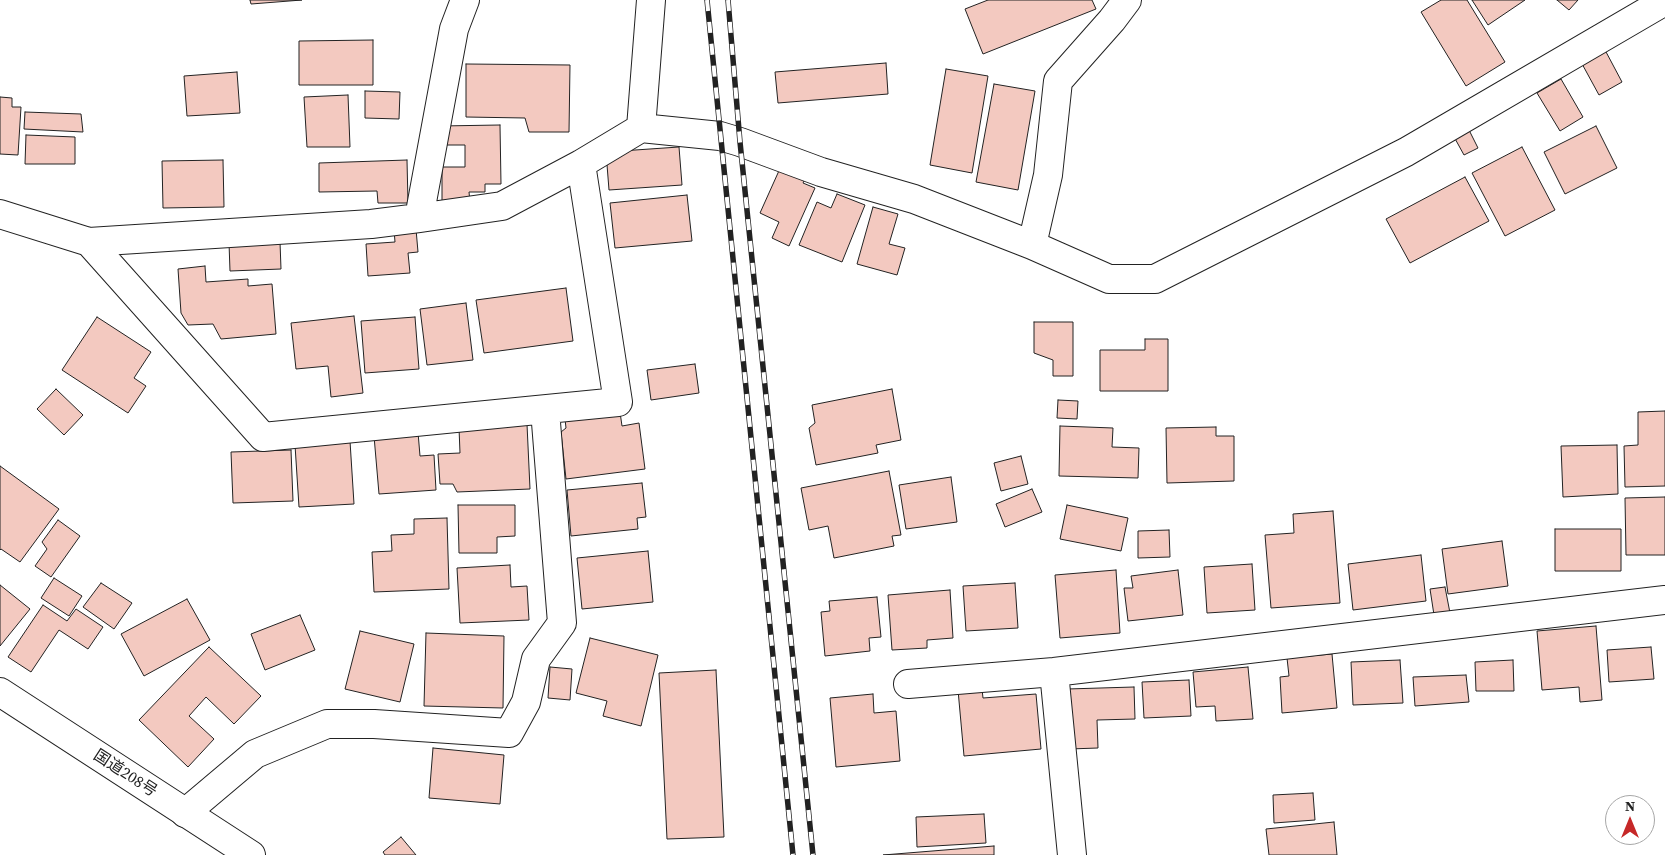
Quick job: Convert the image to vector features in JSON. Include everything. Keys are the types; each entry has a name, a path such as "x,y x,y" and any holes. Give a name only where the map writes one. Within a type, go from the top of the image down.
{"main road":[{"path":"419,218 454,29 465,0"},
{"path":"641,128 651,0"},
{"path":"1032,245 1048,175 1058,81 1112,20 1127,0"},
{"path":"0,214 89,242 371,224 419,218 502,206 582,164 641,128 720,136 820,172 914,199 1032,245 1110,279 1155,279 1406,152 1665,1"},
{"path":"89,242 263,437 618,402 582,164"},
{"path":"185,813 254,754 327,724 374,724 509,733 526,702 536,659 562,623 545,410"},
{"path":"908,684 1054,672 1665,600"},
{"path":"1054,672 1072,855"},
{"name":"国道208号","path":"0,692 251,855"}],"building":[{"path":"250,0 302,0 251,4"},
{"path":"988,0 1092,0 1096,9 983,54 965,9"},
{"path":"1441,0 1467,0 1505,62 1466,86 1421,12"},
{"path":"1472,0 1525,0 1488,25"},
{"path":"1557,0 1578,0 1569,10"},
{"path":"373,40 373,85 299,85 299,41"},
{"path":"1605,50 1622,82 1599,95 1581,62"},
{"path":"886,63 888,94 778,103 775,72"},
{"path":"466,64 570,65 569,132 529,132 525,118 466,117"},
{"path":"946,69 988,76 972,173 930,165"},
{"path":"237,72 240,113 187,116 184,76"},
{"path":"1561,79 1583,117 1560,131 1537,93"},
{"path":"994,84 1035,91 1018,190 976,182"},
{"path":"365,91 400,92 399,119 365,118"},
{"path":"348,95 350,147 307,147 304,97"},
{"path":"0,97 12,98 12,107 21,107 18,155 0,154"},
{"path":"25,112 81,114 83,132 24,129"},
{"path":"500,125 501,184 485,184 485,192 469,192 470,202 442,202 442,167 465,167 465,145 441,145 440,126"},
{"path":"1596,126 1617,168 1565,194 1544,152"},
{"path":"1468,128 1478,148 1464,155 1453,135"},
{"path":"26,135 75,137 75,164 25,164"},
{"path":"679,147 682,185 609,190 606,152"},
{"path":"1522,147 1555,210 1505,236 1472,173"},
{"path":"223,160 224,207 163,208 162,161"},
{"path":"407,160 408,203 378,203 377,191 319,192 319,163"},
{"path":"782,164 807,175 803,183 815,188 789,246 772,238 779,222 760,213"},
{"path":"1465,177 1489,221 1410,263 1386,219"},
{"path":"837,194 865,205 842,262 799,245 817,202 831,208"},
{"path":"687,195 692,241 615,248 610,203"},
{"path":"873,207 898,214 889,244 905,248 897,275 857,264"},
{"path":"416,229 418,252 408,253 410,273 368,276 366,244 395,242 394,230"},
{"path":"280,242 281,269 230,271 229,243"},
{"path":"205,266 206,282 248,279 248,286 272,284 276,334 221,339 213,324 188,325 181,313 178,269"},
{"path":"566,288 573,341 484,353 476,300"},
{"path":"466,303 473,360 427,365 420,309"},
{"path":"354,316 363,393 331,397 328,366 296,369 291,323"},
{"path":"97,317 151,352 134,378 146,386 128,413 62,370"},
{"path":"415,317 419,369 365,373 361,321"},
{"path":"1034,322 1073,322 1073,376 1053,376 1053,360 1034,353"},
{"path":"1145,339 1168,339 1168,391 1100,391 1100,350 1145,350"},
{"path":"695,364 699,393 651,400 647,370"},
{"path":"56,389 83,415 64,435 37,409"},
{"path":"892,389 901,440 876,445 878,453 816,465 809,428 815,423 812,405"},
{"path":"1058,400 1078,401 1077,419 1057,418"},
{"path":"1665,411 1665,486 1625,487 1624,446 1638,445 1638,412"},
{"path":"620,412 622,426 639,423 645,469 566,479 561,432 566,428 565,419"},
{"path":"527,424 530,489 457,492 453,484 440,484 438,454 460,453 459,428"},
{"path":"1060,426 1113,428 1112,447 1139,448 1138,478 1059,476"},
{"path":"1216,427 1216,436 1234,436 1234,481 1167,483 1166,428"},
{"path":"418,432 420,456 434,455 436,490 379,494 374,436"},
{"path":"350,441 354,504 299,507 295,445"},
{"path":"1617,445 1618,494 1563,497 1561,446"},
{"path":"291,450 293,501 233,503 231,452"},
{"path":"1021,456 1028,484 1001,491 994,463"},
{"path":"0,466 59,509 20,562 0,550"},
{"path":"889,471 901,535 892,536 894,546 834,558 828,526 809,530 801,488"},
{"path":"951,477 957,522 906,529 899,485"},
{"path":"642,483 646,517 637,518 638,529 571,536 567,490"},
{"path":"1032,489 1042,512 1005,527 996,504"},
{"path":"1665,497 1665,555 1626,555 1625,498"},
{"path":"458,505 515,505 515,536 497,537 497,553 459,553"},
{"path":"1067,505 1128,518 1121,551 1060,539"},
{"path":"1333,511 1340,603 1271,608 1265,535 1294,533 1293,514"},
{"path":"447,518 449,589 374,592 372,552 392,551 391,535 414,534 414,519"},
{"path":"58,520 80,536 51,577 35,566 47,549 42,542"},
{"path":"1555,529 1621,529 1621,571 1555,571"},
{"path":"1169,530 1170,557 1138,558 1138,531"},
{"path":"1502,541 1508,586 1448,594 1442,549"},
{"path":"648,551 653,602 582,609 577,558"},
{"path":"1421,555 1426,601 1353,610 1348,564"},
{"path":"1252,564 1255,610 1207,613 1204,567"},
{"path":"510,565 511,587 527,586 529,620 460,623 457,568"},
{"path":"1116,570 1120,633 1060,638 1055,575"},
{"path":"1178,570 1183,615 1128,621 1124,588 1133,588 1131,576"},
{"path":"54,578 82,596 69,616 41,598"},
{"path":"101,583 132,603 114,629 83,607"},
{"path":"1015,583 1018,628 966,631 963,586"},
{"path":"0,585 30,609 0,646"},
{"path":"1445,587 1450,613 1434,615 1430,589"},
{"path":"950,590 953,638 927,640 927,648 892,650 888,595"},
{"path":"877,597 881,637 869,638 870,651 825,656 821,612 830,611 829,601"},
{"path":"187,599 210,640 144,676 121,634"},
{"path":"43,605 67,621 76,609 103,627 88,649 59,630 31,672 8,657"},
{"path":"300,615 315,650 265,670 251,634"},
{"path":"1596,626 1602,700 1580,702 1579,687 1542,690 1537,631"},
{"path":"360,631 414,644 400,702 345,689"},
{"path":"426,633 504,636 503,708 424,706"},
{"path":"590,638 658,655 641,726 603,716 607,701 576,693"},
{"path":"209,647 261,696 234,724 206,697 189,716 214,739 188,767 139,720"},
{"path":"1651,647 1654,679 1609,682 1607,650"},
{"path":"1332,654 1337,708 1282,713 1280,677 1289,676 1287,658"},
{"path":"1400,660 1403,703 1353,705 1351,662"},
{"path":"1513,660 1514,691 1476,691 1475,662"},
{"path":"550,667 572,669 570,700 548,698"},
{"path":"1248,667 1253,719 1216,721 1215,706 1196,707 1193,672"},
{"path":"716,670 724,837 667,839 659,673"},
{"path":"1466,675 1469,702 1415,706 1413,677"},
{"path":"1189,680 1191,716 1144,718 1142,682"},
{"path":"1134,687 1135,719 1097,720 1098,748 1069,749 1067,689"},
{"path":"982,689 983,698 1036,694 1041,749 964,756 958,690"},
{"path":"873,694 874,713 896,711 900,761 836,767 830,698"},
{"path":"433,748 504,755 500,804 429,798"},
{"path":"1313,793 1315,820 1274,823 1273,795"},
{"path":"984,814 986,843 917,847 916,817"},
{"path":"1334,822 1337,855 1269,855 1266,829"},
{"path":"401,837 416,855 385,855 383,852"},
{"path":"994,846 994,855 883,855"}],"railway":[{"path":"707,0 793,855"},
{"path":"728,0 740,142 813,855"}]}
